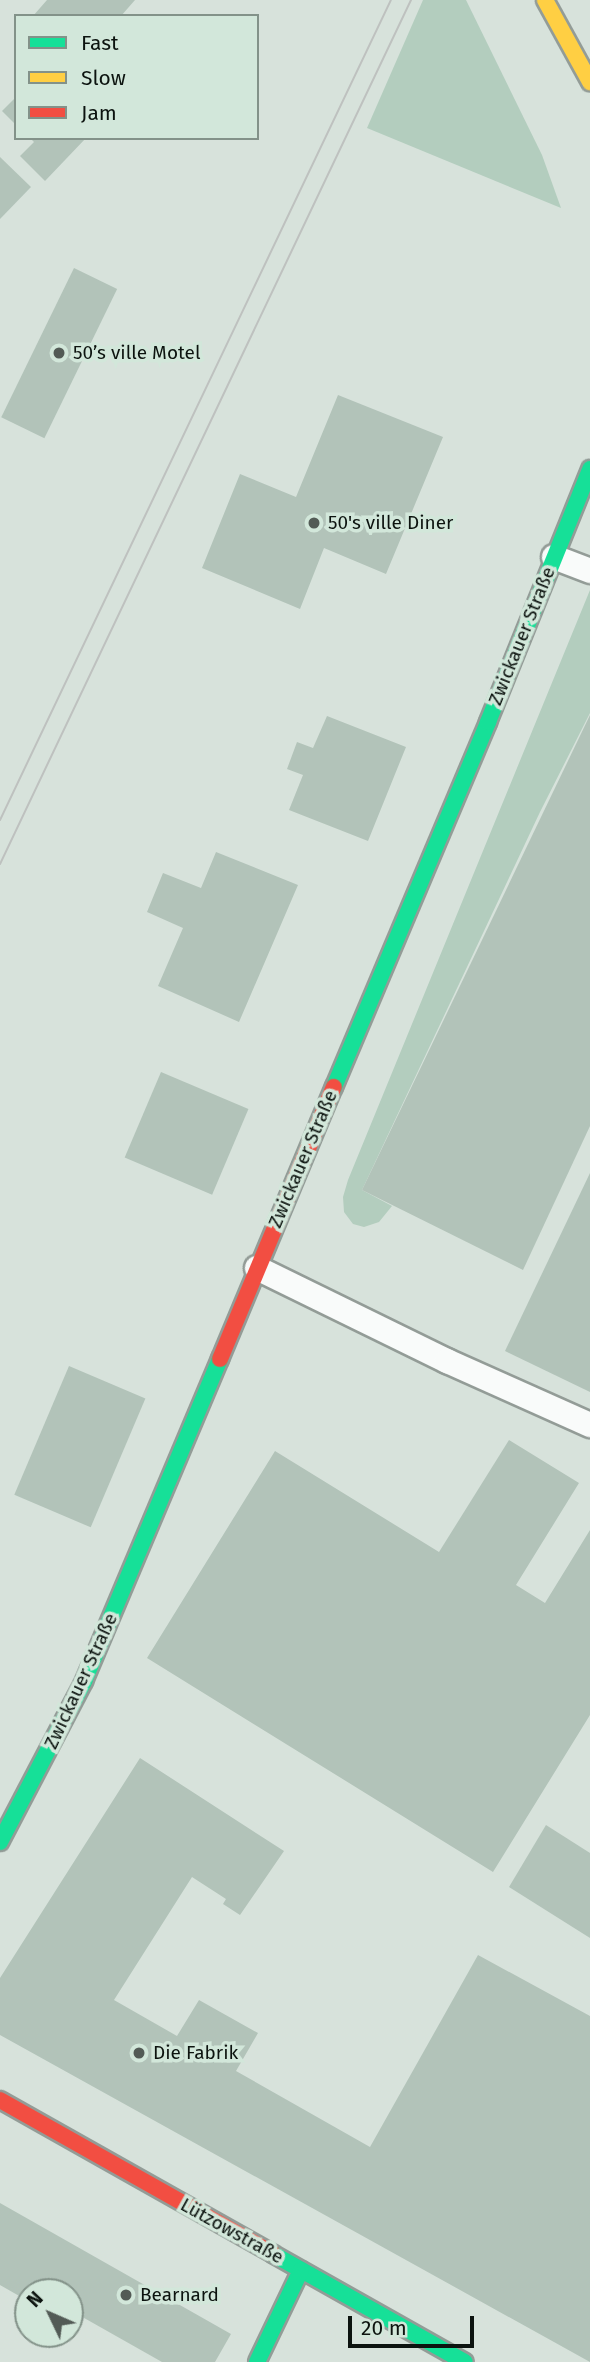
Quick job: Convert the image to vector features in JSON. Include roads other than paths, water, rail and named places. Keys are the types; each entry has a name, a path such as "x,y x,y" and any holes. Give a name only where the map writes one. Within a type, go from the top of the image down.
{"main road":[{"path":"544,0 586,75 590,102"},
{"name":"Zwickauer Straße","path":"0,1842 84,1681 488,722 590,469"},
{"name":"Lützowstraße","path":"0,2100 465,2362"},
{"path":"257,2362 301,2270"}],"lane":[{"path":"554,557 590,571"},
{"path":"257,1268 447,1361 590,1425"}],"tram line":[{"path":"0,820 391,0"},
{"path":"0,864 411,0"}],"place":[{"name":"50’s ville Motel","path":"59,353"},
{"name":"50's ville Diner","path":"314,523"},
{"name":"Die Fabrik","path":"139,2053"},
{"name":"Bearnard","path":"126,2295"}]}
